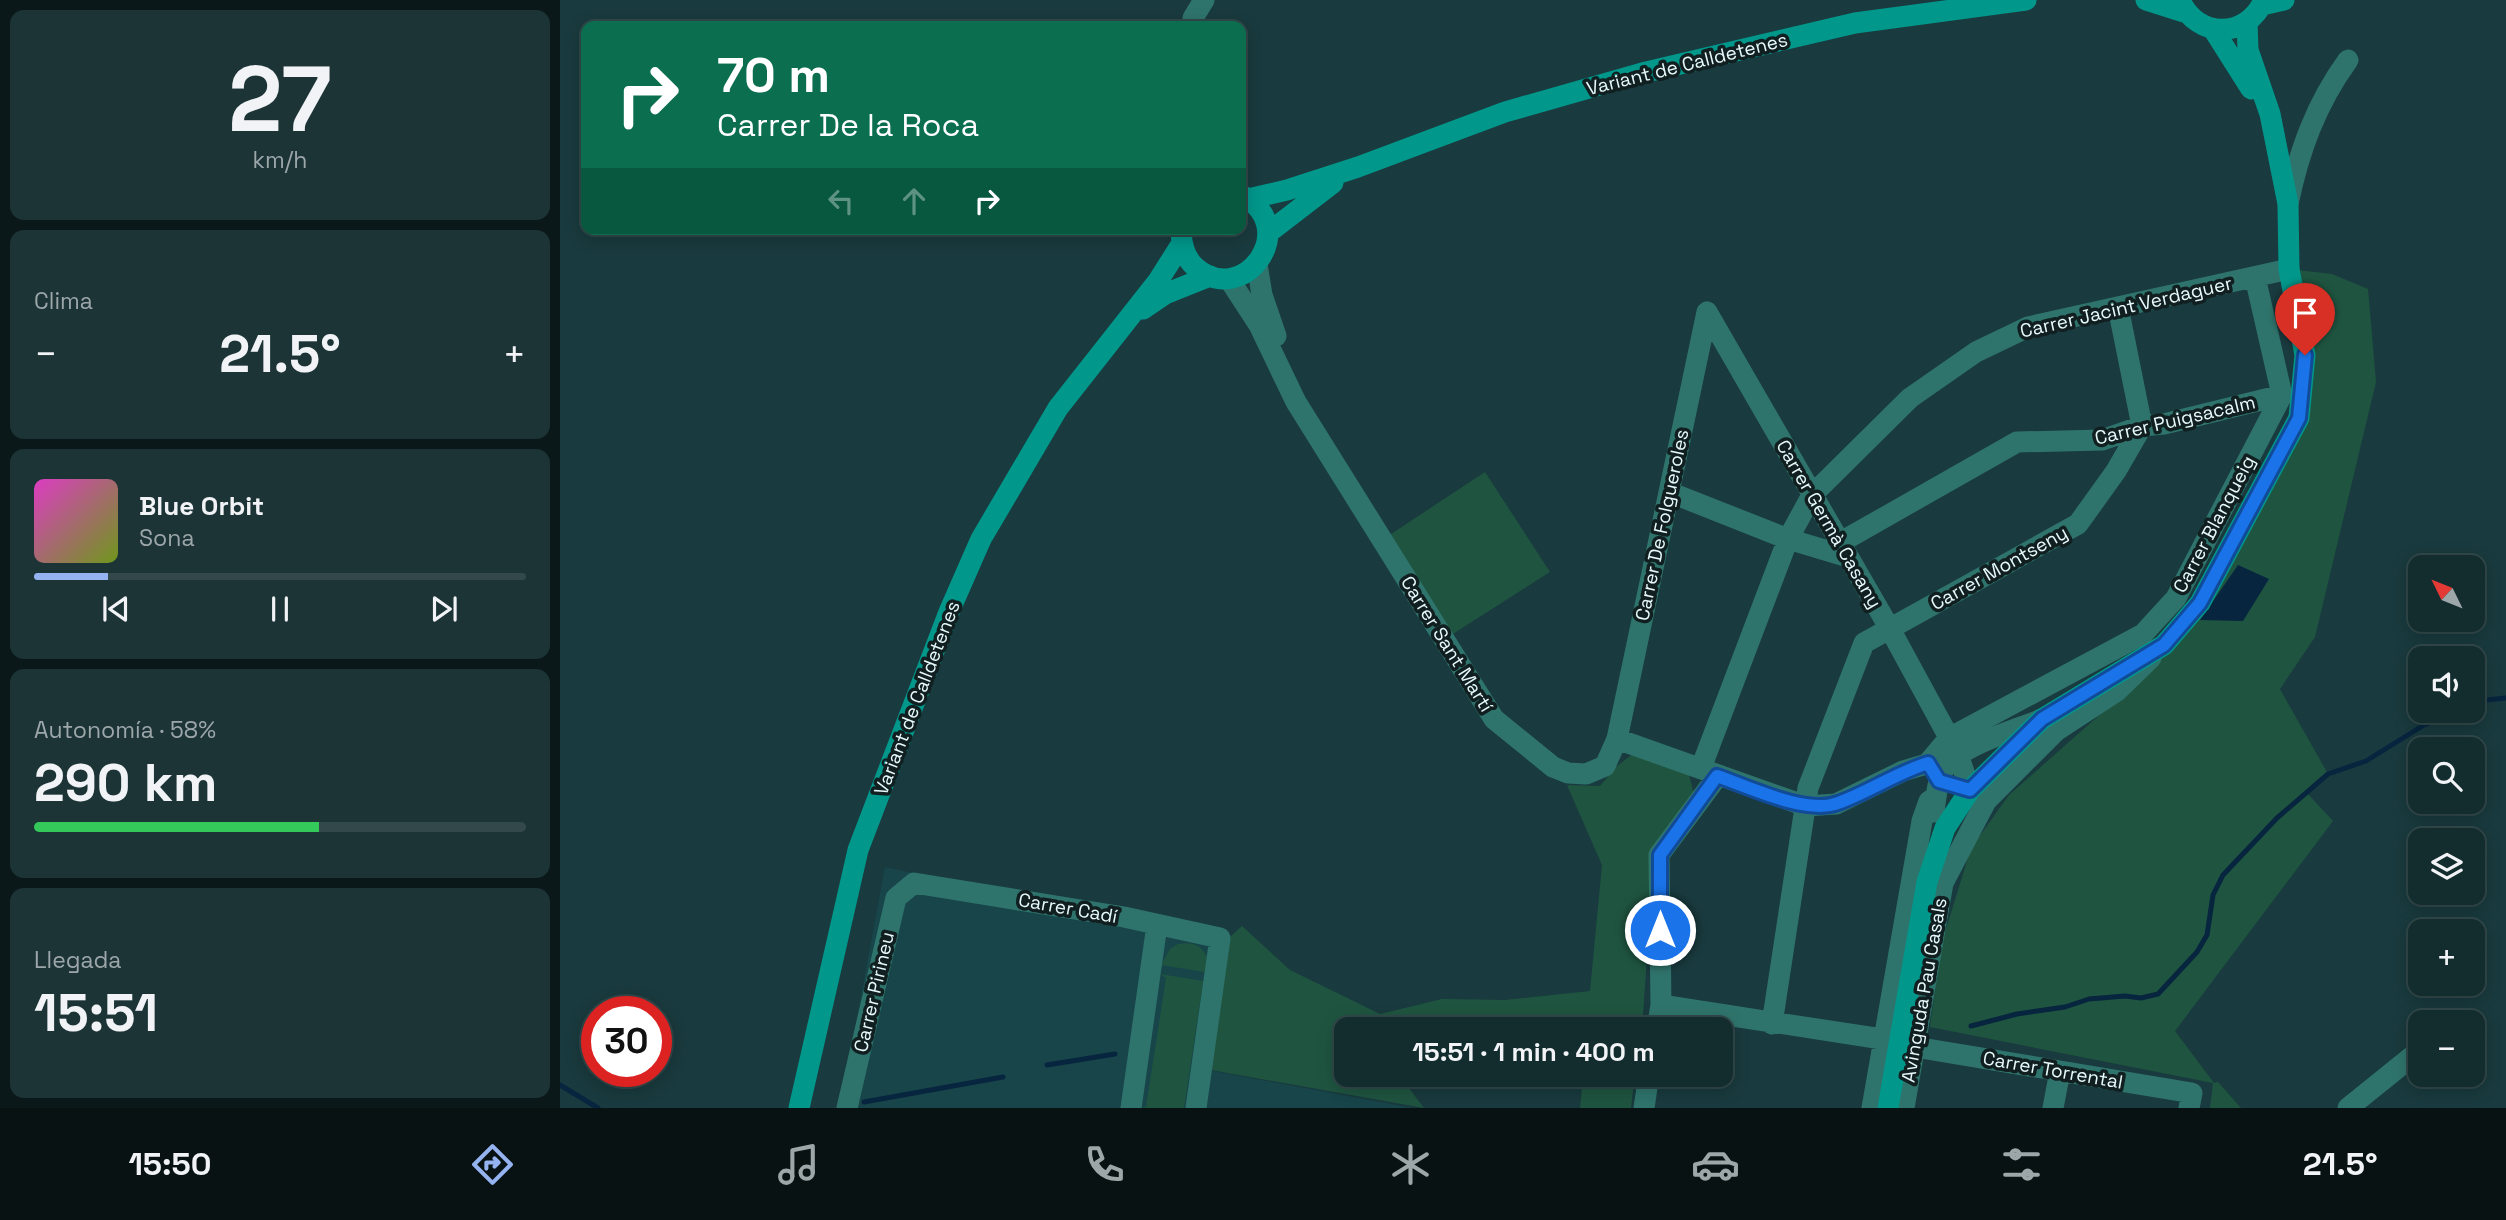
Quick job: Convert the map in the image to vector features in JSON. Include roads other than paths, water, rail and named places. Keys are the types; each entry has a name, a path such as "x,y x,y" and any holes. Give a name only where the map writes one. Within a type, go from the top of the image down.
{"street":[{"path":"1193,21 1204,0"},
{"name":"Variant de Calldetenes","path":"1246,197 1287,190 1358,167 1505,112 1642,74 1855,23 2026,0"},
{"path":"2146,0 2184,6 2201,24 2213,29 2234,29 2247,23 2263,2 2284,0"},
{"path":"2164,645 2200,603 2299,418 2305,355 2289,269 2288,204 2270,114 2248,50 2247,23"},
{"path":"2213,29 2248,80 2265,129 2279,154"},
{"path":"2288,204 2295,169 2313,118 2348,60"},
{"name":"Variant de Calldetenes","path":"1268,233 1310,198 1358,167"},
{"path":"1246,199 1264,215 1268,233 1263,256 1257,264"},
{"path":"1182,236 1191,263 1219,277"},
{"name":"Variant de Calldetenes","path":"799,1108 858,850 936,640 981,539 1058,408 1121,324 1158,281 1182,236"},
{"name":"Variant de Calldetenes","path":"1121,324 1165,294 1219,277 1242,275 1257,264"},
{"name":"Carrer Sant Martí","path":"1257,264 1262,295 1289,373 1336,468"},
{"name":"Carrer Jacint Verdaguer","path":"1659,1017 1660,855 1709,772 1788,539 1812,495 1910,398 1976,352 2028,327 2289,269"},
{"name":"Carrer Sant Martí","path":"1219,277 1259,325 1296,402 1494,719 1553,767 1568,773 1586,774 1605,766 1617,739"},
{"path":"2255,277 2282,395"},
{"path":"2118,307 2142,426"},
{"name":"Carrer Germà Casany","path":"1707,312 1845,549 1954,746"},
{"name":"Carrer De Folgueroles","path":"1617,739 1707,312"},
{"name":"Carrer Puigsacalm","path":"1845,549 2017,442 2102,440 2142,426 2164,424 2282,395"},
{"name":"Carrer Blanqueig","path":"1954,746 2143,634 2176,597 2282,395"},
{"name":"Carrer Montseny","path":"1772,1024 1808,788 1864,643 2078,524 2116,471 2142,426"},
{"path":"1669,492 1788,539 1845,549"},
{"name":"Avinguda Pau Casals","path":"1927,882 1945,828 1970,790 2042,719 2164,645"},
{"name":"Avinguda Pau Casals","path":"1904,1108 1943,883 1986,801 2056,731 2117,691 2164,645"},
{"name":"Avinguda Pau Casals","path":"1872,1108 1922,821 1934,780 1945,768 1954,746 2042,719"},
{"path":"1617,739 1806,806 1836,804 1903,771 1970,790"},
{"path":"1954,746 1970,790"},
{"name":"Avinguda Pau Casals","path":"1888,1108 1927,882 1934,780"},
{"name":"Carrer Cadí","path":"914,883 1220,938 1196,1108"},
{"name":"Carrer Pirineu","path":"847,1108 896,898 914,883"},
{"path":"1131,1108 1157,925"},
{"path":"1661,1005 1882,1039"},
{"name":"Carrer Torrental","path":"1915,1047 2060,1071 2190,1101"},
{"path":"2348,1108 2408,1060"},
{"path":"2053,1108 2060,1071"},
{"path":"1644,1108 1647,1087"}],"waterway":[{"path":"2485,700 2506,698"},
{"path":"1971,1026 2017,1014 2065,1007 2089,999 2125,996 2141,998 2158,994 2197,952 2207,935 2213,895 2223,875 2277,818 2328,774 2366,761 2429,723"},
{"path":"1047,1065 1115,1054"},
{"path":"864,1102 1003,1077"},
{"path":"560,1085 598,1108"}]}
